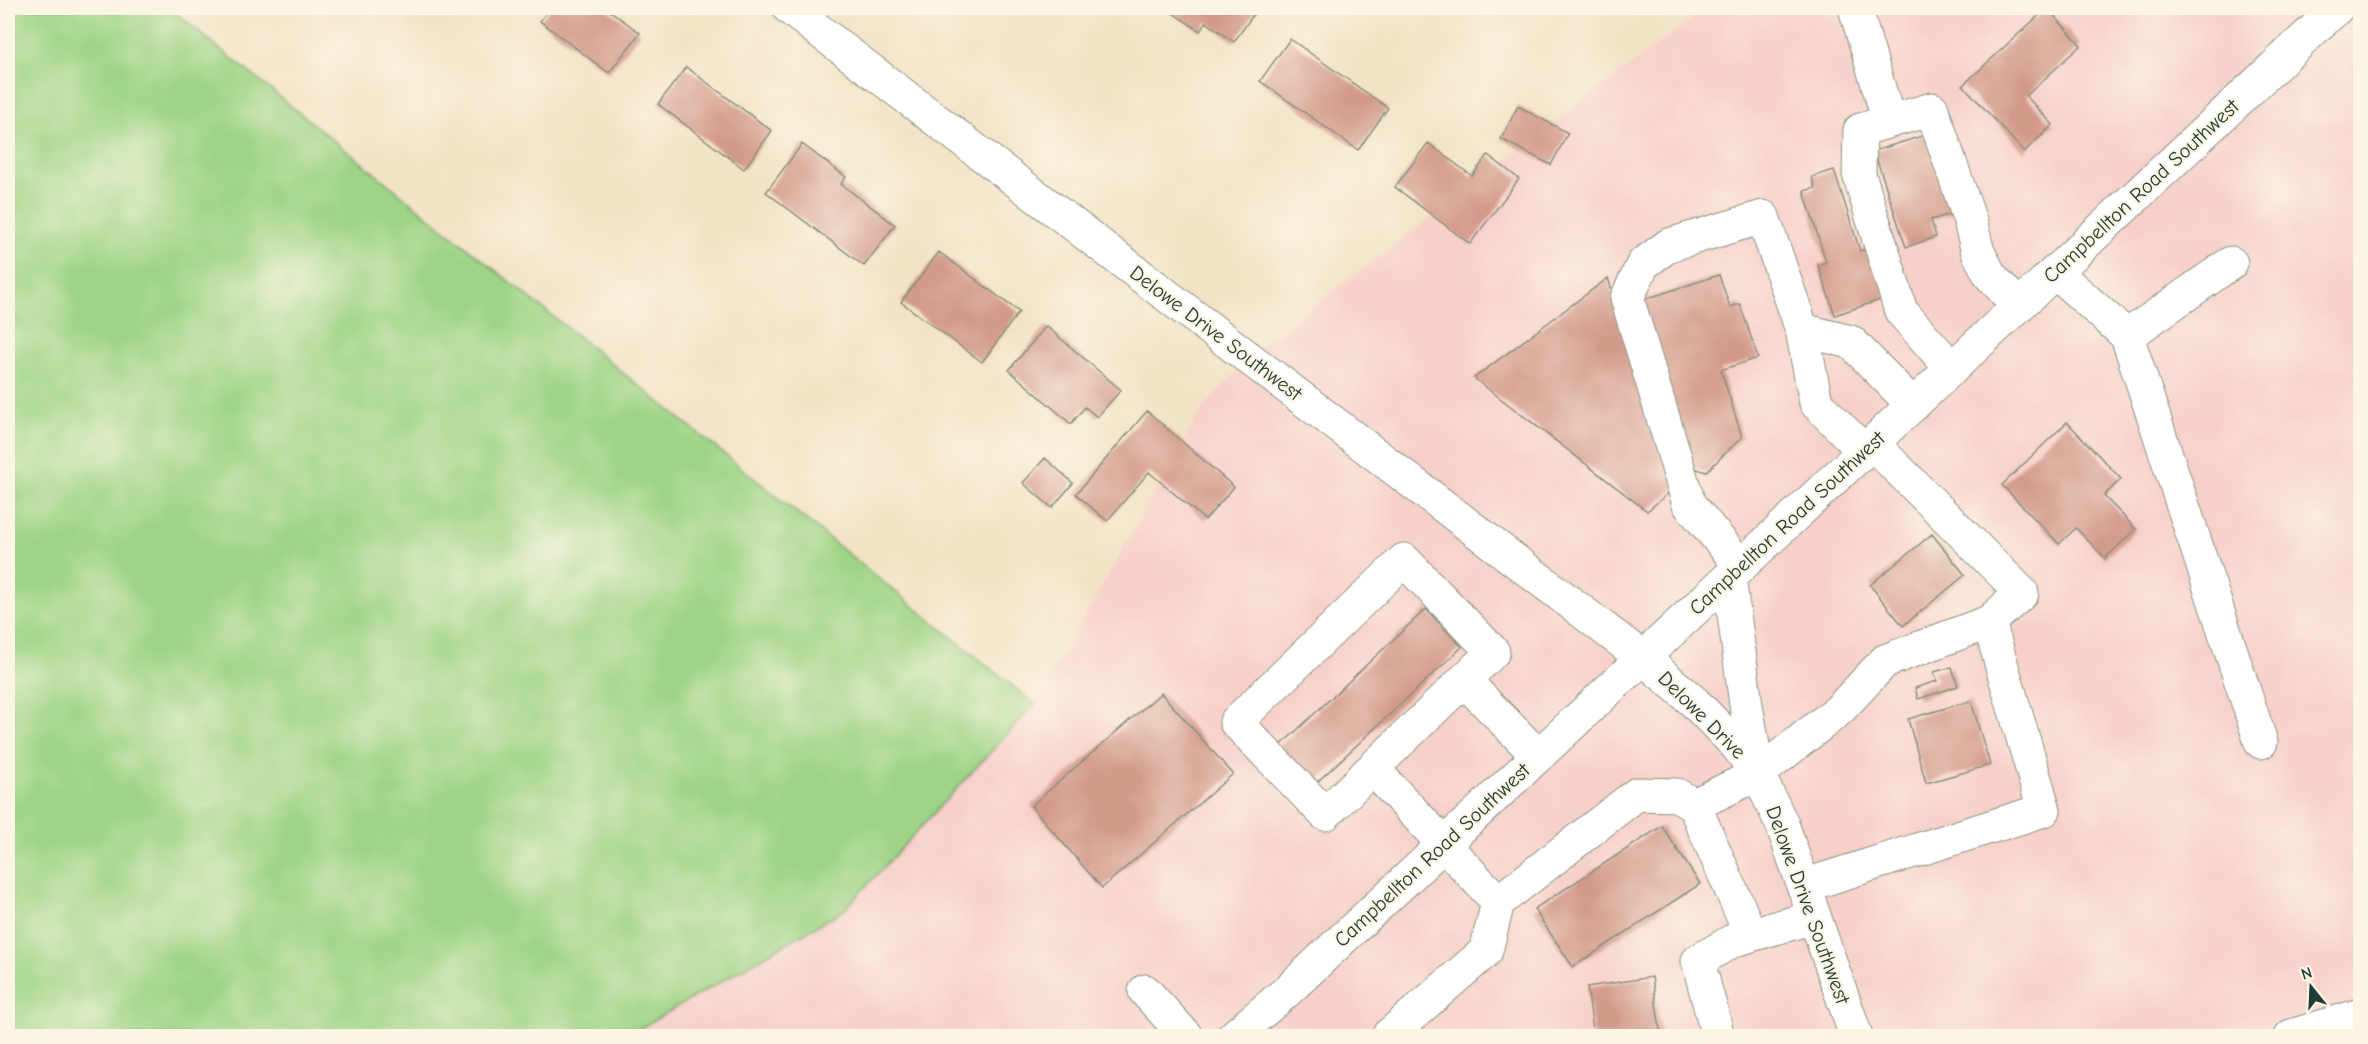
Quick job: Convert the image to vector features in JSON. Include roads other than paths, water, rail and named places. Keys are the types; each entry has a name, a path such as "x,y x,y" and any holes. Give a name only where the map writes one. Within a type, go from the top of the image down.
{"main road":[{"name":"Delowe Drive Southwest","path":"789,8 1643,658"},
{"path":"1855,8 1889,121"},
{"name":"Campbellton Road Southwest","path":"1234,1036 1286,992 2337,8"},
{"path":"1952,369 1901,311 1859,174 1860,130 1932,109 1970,221 1978,252 1990,275 2018,306"},
{"path":"1694,806 1758,774 1839,710 1885,661 1989,622 2022,593 1868,447 1816,403 1802,330 1763,217 1669,245 1643,264 1627,298 1689,504 1735,572 1746,705 1758,774"},
{"path":"2127,336 2231,263"},
{"path":"2055,272 2127,336 2261,742"},
{"path":"1802,330 1851,342 1913,405"},
{"path":"1404,560 1493,652 1373,769 1325,814 1236,722 1404,560"},
{"path":"1803,886 2044,810 1989,622"},
{"name":"Delowe Drive","path":"1643,658 1693,701 1737,746 1758,774"},
{"path":"1464,680 1538,756"},
{"path":"1373,769 1498,902"},
{"name":"Delowe Drive Southwest","path":"1758,774 1782,824 1856,1036"},
{"path":"1388,1036 1486,951 1498,902 1637,794 1677,795 1694,806 1751,935"},
{"path":"1718,1036 1698,961 1732,941 1814,917"},
{"path":"1145,991 1186,1036"},
{"path":"2291,1036 2361,1015"}]}
